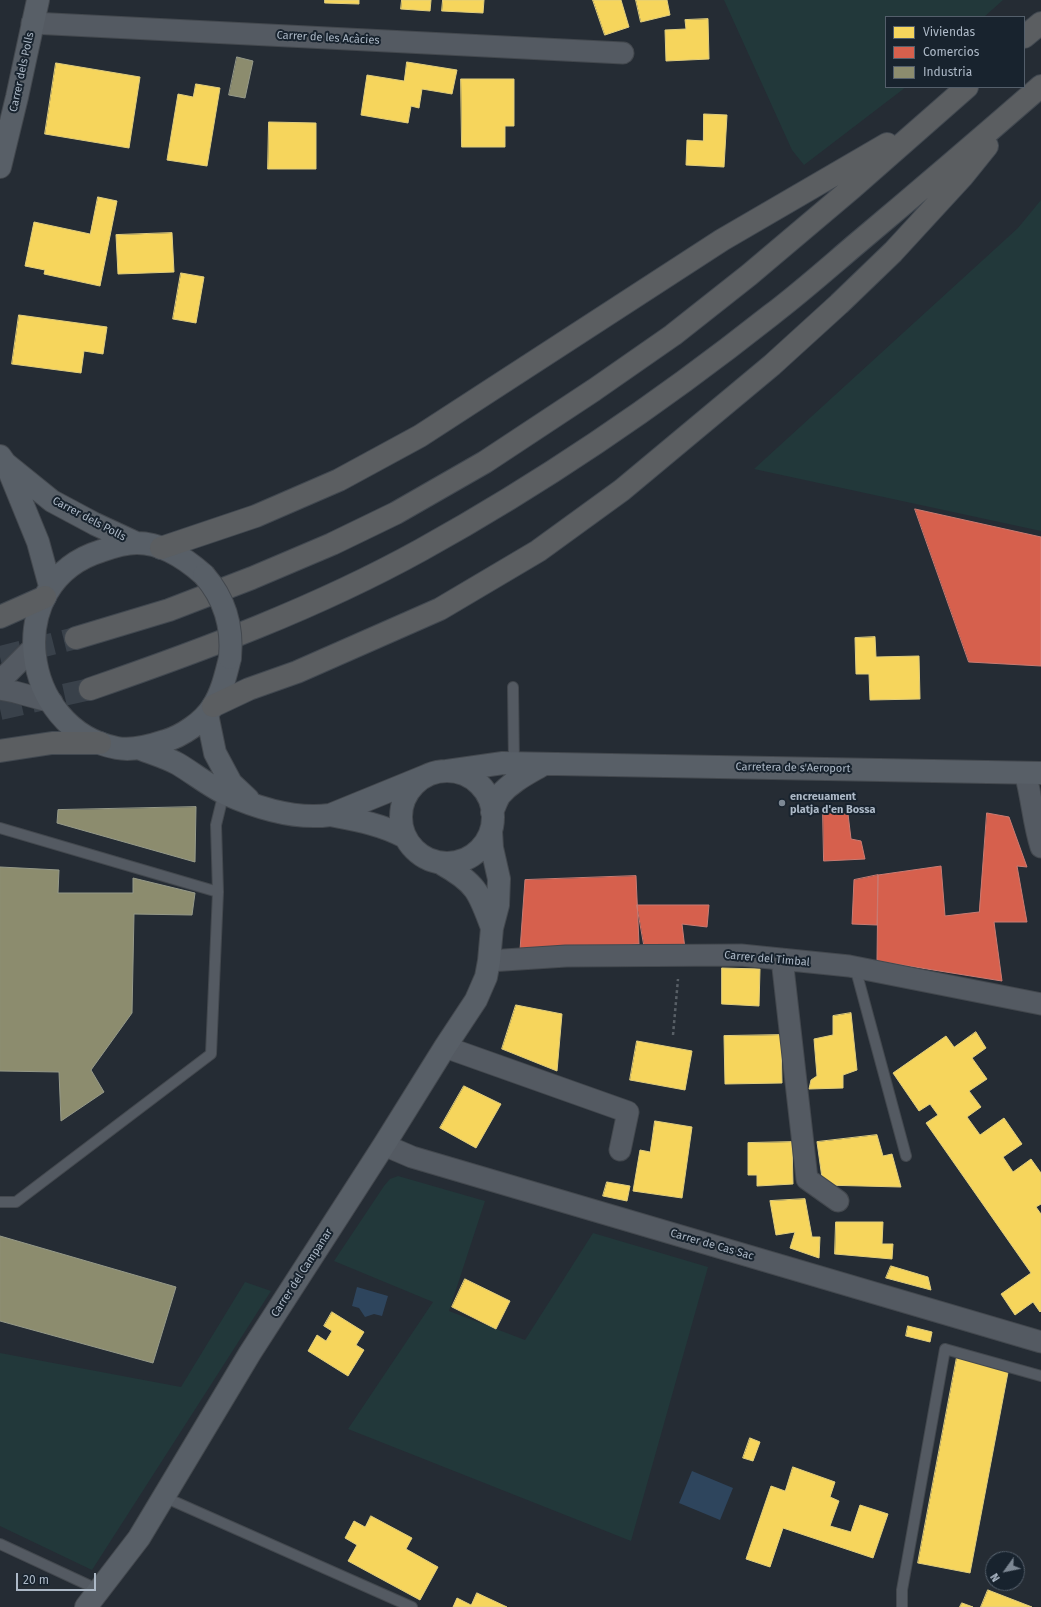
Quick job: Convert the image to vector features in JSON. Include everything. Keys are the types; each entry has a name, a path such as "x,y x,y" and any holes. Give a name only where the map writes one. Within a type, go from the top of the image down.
{"highway":[{"path":"1025,36 1041,23"},
{"path":"90,689 185,656 271,623 377,573 419,551 507,500 696,374 774,313 1041,86"},
{"path":"76,638 169,610 252,578 332,544 396,512 485,462 594,390 673,335 749,275 852,188 966,88"},
{"path":"210,710 250,689 296,672 440,609 538,551 622,490 772,365 872,273 962,177 1021,104"},
{"path":"161,548 256,516 339,480 420,436 722,240 930,119"},
{"path":"0,617 47,592"},
{"path":"0,751 52,743 100,743"}],"main road":[{"name":"Carrer dels Polls","path":"0,166 38,0"},
{"name":"Carrer dels Polls","path":"3,459 52,500 95,524 136,543"},
{"name":"Carrer dels Polls","path":"3,459 38,542 47,592"},
{"path":"136,543 161,548 187,560 204,574 212,584 227,614 231,632 230,658 223,686 210,710 188,730 171,739 138,748 119,748 100,743 79,731 63,718 52,702 38,675 33,648 34,626 38,610 47,592 65,572 79,560 107,549 136,543"},
{"path":"210,710 216,753 231,783 251,803"},
{"path":"138,748 176,763 224,792 251,803 297,816 318,817 330,815 360,820 377,825 405,837"},
{"name":"Carretera de s'Aeroport","path":"330,815 437,773 503,763 1033,773"},
{"path":"492,822 485,791 478,783 460,773 437,773 415,784 407,795 402,808 401,821 405,837 416,852 430,860 442,864 457,863 473,856 483,845 492,822 499,796 507,787 544,764"},
{"name":"Carrer del Campanar","path":"86,1607 139,1538 250,1353 476,1000 486,977 492,928 498,905 499,879 492,848 492,822"},
{"name":"Carrer del Campanar","path":"442,864 462,875 475,887 483,903 492,928"}],"street":[{"name":"Carrer de les Acàcies","path":"32,23 623,53"},
{"path":"0,681 33,648"},
{"path":"0,689 52,702"},
{"path":"1033,773 1029,788 1040,839"},
{"name":"Carrer del Timbal","path":"489,961 566,956 741,955 854,967 1041,1004"},
{"path":"782,959 807,1179 838,1201"},
{"path":"445,1047 628,1112 620,1150"},
{"name":"Carrer de Cas Sac","path":"384,1145 412,1157 1041,1342"}],"lane":[{"path":"513,687 514,764"},
{"path":"0,1202 16,1202 211,1054 218,892 216,825 224,792"},
{"path":"0,828 218,892"},
{"path":"854,967 906,1156"},
{"path":"902,1607 902,1590 944,1349 1041,1376"},
{"path":"164,1497 412,1607"},
{"path":"0,1544 99,1590"}],"path":[{"path":"673,1035 680,955"}],"green space":[{"path":"724,0 1003,0 985,16 885,16 885,88 905,88 804,165 792,150"},
{"path":"1041,200 1041,531 754,469 1018,228"},
{"path":"398,1176 485,1201 449,1311 525,1340 593,1233 708,1267 631,1541 348,1429 433,1302 334,1261 384,1186 390,1179"},
{"path":"245,1282 271,1291 92,1570 0,1526 0,1353 181,1387"}],"water":[{"path":"357,1287 388,1296 382,1316 374,1314 365,1317 359,1308 352,1306"},
{"path":"692,1471 733,1488 720,1520 679,1503"}],"building: Viviendas":[{"path":"325,0 359,0 359,4 325,3"},
{"path":"402,0 431,0 430,11 401,9"},
{"path":"443,0 484,0 483,13 442,11"},
{"path":"593,0 621,0 629,27 605,35"},
{"path":"636,0 667,0 670,15 641,22"},
{"path":"708,19 709,59 666,61 665,30 686,29 685,20"},
{"path":"407,62 457,70 452,94 422,89 419,108 411,106 408,123 361,115 367,75 404,81"},
{"path":"56,63 140,77 129,148 45,134"},
{"path":"461,79 514,79 514,126 505,126 505,147 462,147"},
{"path":"196,84 220,88 207,166 167,160 178,94 193,97"},
{"path":"704,114 727,115 724,167 686,165 687,140 703,141"},
{"path":"269,122 316,123 316,169 268,169"},
{"path":"98,197 117,201 100,286 44,274 45,270 25,266 34,222 90,234"},
{"path":"172,233 174,272 118,274 116,235"},
{"path":"181,273 204,277 196,323 173,319"},
{"path":"19,315 107,327 103,354 84,351 81,373 12,364"},
{"path":"875,637 876,657 919,656 920,699 870,700 869,674 856,674 855,638"},
{"path":"722,968 760,969 759,1006 722,1004"},
{"path":"516,1005 562,1014 557,1071 502,1049"},
{"path":"851,1013 857,1070 843,1075 843,1088 809,1089 811,1080 817,1076 814,1039 833,1035 833,1016"},
{"path":"976,1032 986,1048 972,1058 987,1079 969,1091 981,1107 967,1117 980,1135 1004,1118 1022,1144 1003,1157 1013,1172 1031,1159 1041,1173 1041,1204 1036,1207 1041,1214 1040,1312 1033,1302 1015,1315 1001,1294 1031,1273 926,1123 938,1115 930,1104 919,1111 893,1073 946,1036 954,1047"},
{"path":"781,1035 782,1083 725,1084 724,1036"},
{"path":"637,1041 692,1051 685,1090 630,1080"},
{"path":"464,1086 501,1104 476,1148 440,1128"},
{"path":"655,1121 692,1127 682,1198 633,1191 640,1150 650,1152"},
{"path":"877,1135 883,1156 892,1154 901,1187 823,1185 817,1142"},
{"path":"792,1142 793,1184 757,1186 757,1175 748,1175 748,1143"},
{"path":"607,1182 630,1186 627,1201 603,1196"},
{"path":"805,1199 812,1237 820,1237 819,1258 790,1248 795,1232 776,1235 770,1201"},
{"path":"836,1222 883,1222 882,1244 893,1244 892,1259 835,1254"},
{"path":"891,1266 928,1277 931,1290 886,1278"},
{"path":"465,1279 510,1301 496,1329 452,1307"},
{"path":"332,1312 364,1332 356,1345 364,1350 348,1376 308,1351 317,1335 326,1341 332,1331 324,1326"},
{"path":"908,1326 932,1332 930,1342 906,1336"},
{"path":"957,1357 1009,1367 970,1573 918,1563"},
{"path":"750,1438 760,1442 753,1461 743,1458"},
{"path":"793,1467 835,1482 830,1497 839,1501 830,1526 851,1532 860,1505 888,1514 873,1558 783,1528 770,1567 746,1559 771,1486 785,1491"},
{"path":"371,1516 412,1538 406,1549 438,1567 420,1600 348,1561 357,1545 345,1538 354,1521 365,1527"},
{"path":"988,1591 991,1591 1032,1607 981,1607"},
{"path":"477,1593 507,1607 453,1607 457,1598 471,1605"},
{"path":"962,1603 973,1607 960,1607"}],"building: Comercios":[{"path":"915,509 1041,537 1041,666 969,662"},
{"path":"823,813 848,814 851,839 861,841 865,859 824,861"},
{"path":"987,813 1009,817 1027,867 1017,866 1027,922 994,922 1002,981 877,961 878,875 941,866 945,916 979,912"},
{"path":"878,875 877,925 852,924 854,880"},
{"path":"636,876 639,944 520,950 525,880"},
{"path":"637,905 709,905 707,927 682,924 685,949 645,950"}],"building: Industria":[{"path":"237,57 253,61 245,98 229,95"},
{"path":"196,807 195,862 57,823 58,810"},
{"path":"0,867 59,870 58,893 133,893 133,878 195,893 192,915 134,914 132,1013 91,1070 104,1092 61,1121 59,1072 0,1071"},
{"path":"0,1236 176,1287 153,1363 0,1321"}],"tunnel":[{"path":"0,657 76,638"},
{"path":"0,709 90,689"}],"place":[{"name":"encreuament platja d'en Bossa","path":"782,803"}]}
